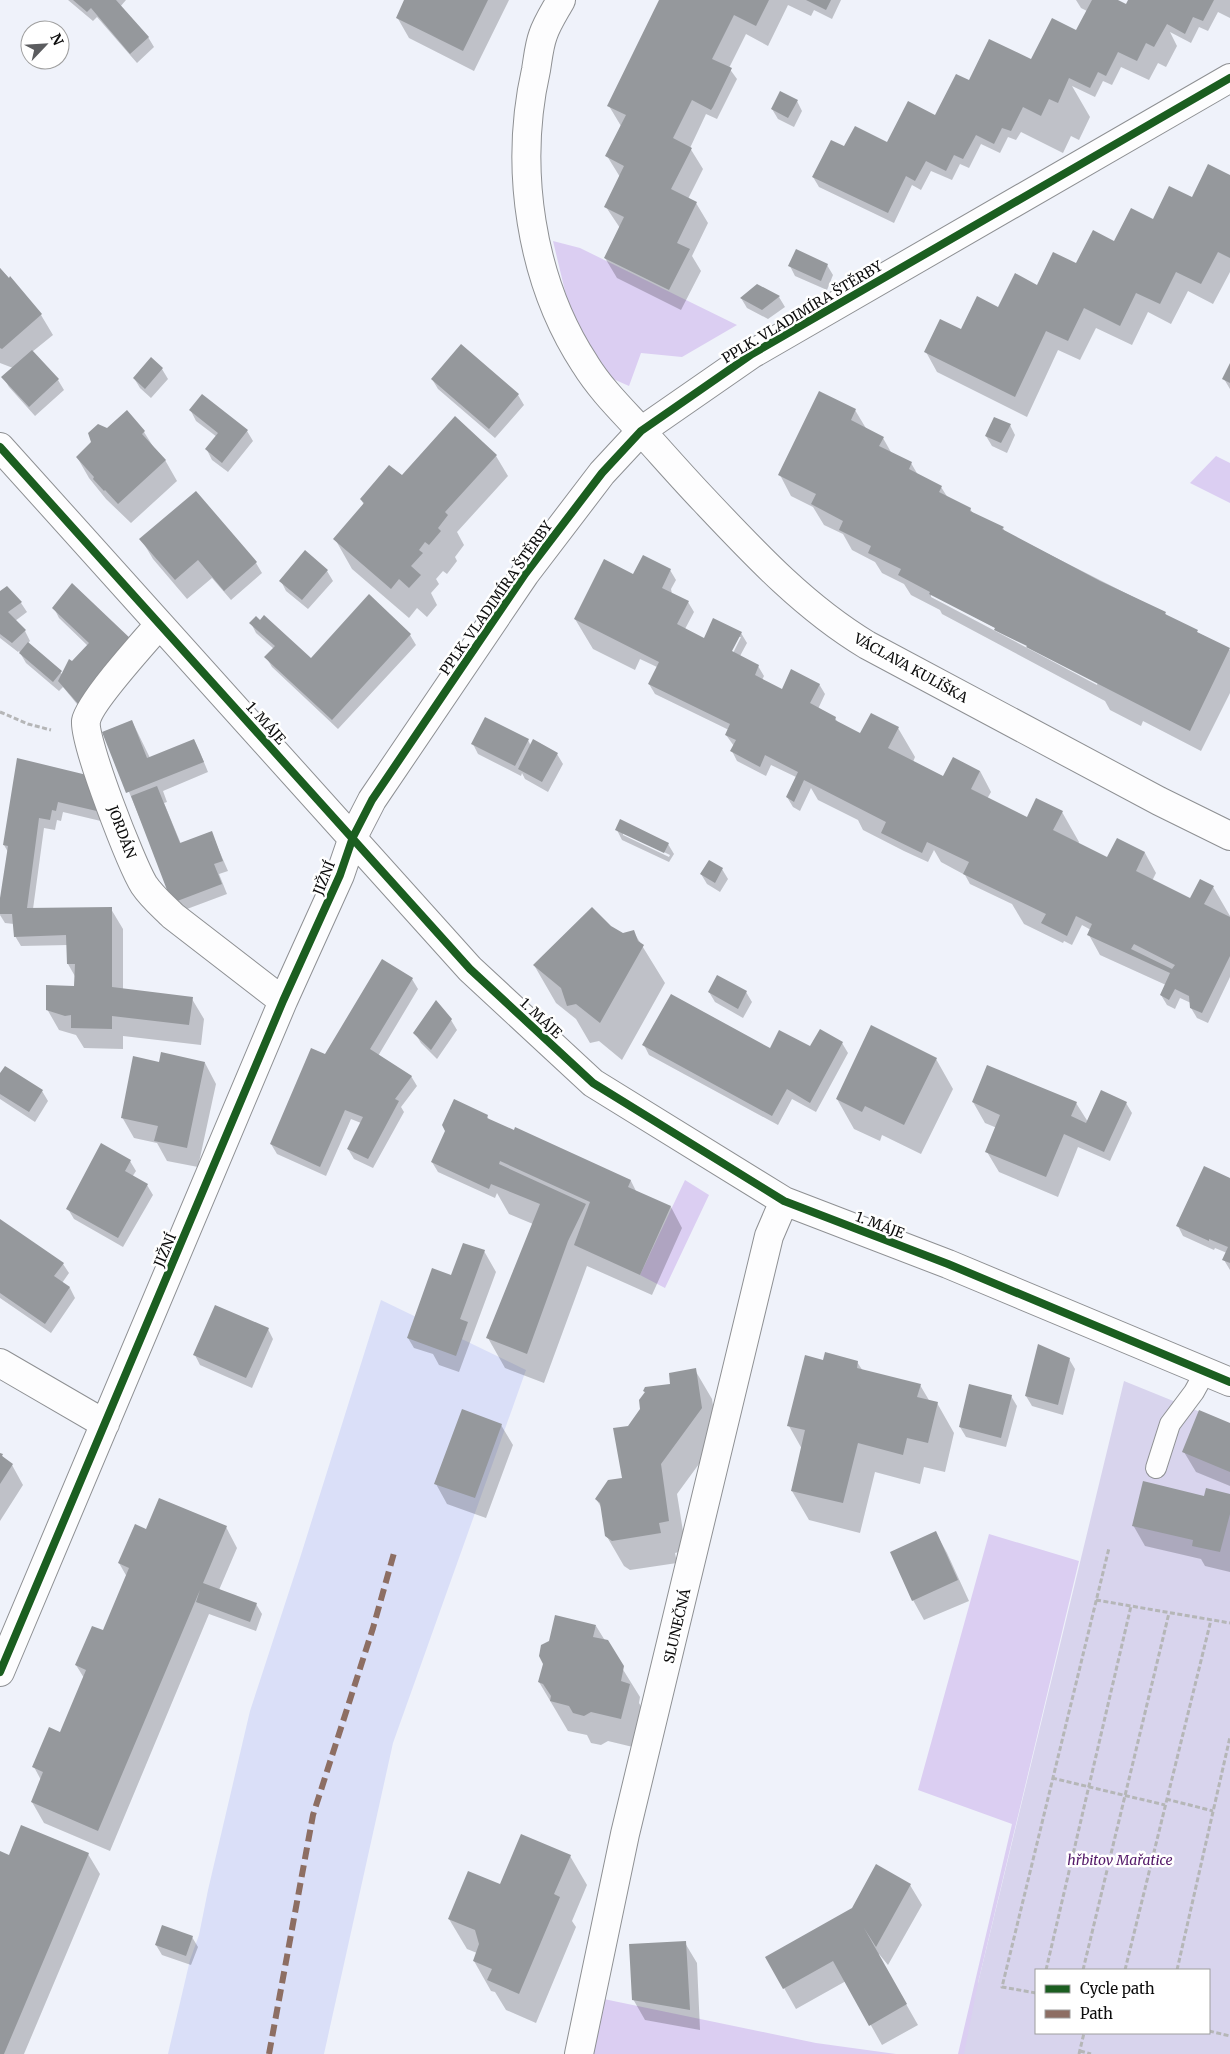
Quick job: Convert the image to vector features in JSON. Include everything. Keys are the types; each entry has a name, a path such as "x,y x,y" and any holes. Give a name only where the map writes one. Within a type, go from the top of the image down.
{"street":[{"name":"VÁCLAVA KULÍŠKA","path":"561,0 543,35 531,90 527,166 533,229 556,310 584,364 610,399 744,542 789,587 828,620 876,650 1151,797 1230,836"},
{"name":"PPLK. VLADIMÍRA ŠTĚRBY","path":"353,837 372,800 525,574 602,473 641,431 752,354 1230,78"},
{"name":"1. MÁJE","path":"0,447 470,969 593,1083 784,1201 948,1264 1230,1382"},
{"path":"86,720 96,702 159,625"},
{"name":"JORDÁN","path":"86,720 86,734 92,752 128,849 144,885 156,901 173,916 283,1001"},
{"name":"JIŽNÍ","path":"0,1672 283,1001 340,875 353,837"},
{"name":"SLUNEČNÁ","path":"578,2054 625,1834 767,1246 784,1201"},
{"path":"0,1362 105,1424"}],"lane":[{"path":"1156,1468 1170,1424 1185,1405 1205,1372"}],"path":[{"path":"0,712 28,724 52,730 86,720"},
{"path":"1035,1993 1002,1987 1109,1548"},
{"path":"1096,1600 1230,1623"},
{"path":"1046,1969 1131,1606"},
{"path":"1083,1969 1169,1613"},
{"path":"1125,1969 1210,1620"},
{"path":"1177,1969 1230,1737"},
{"path":"1052,1778 1165,1805"},
{"path":"1166,1799 1213,1811"},
{"path":"1210,2031 1230,2036"},
{"path":"1084,2034 1080,2053 1091,2054"}],"shaded area":[{"path":"553,241 580,248 737,325 682,357 641,353 629,386 611,378 594,357 571,316"},
{"path":"1216,456 1230,463 1230,503 1190,483"},
{"path":"685,1180 709,1195 665,1288 640,1275"},
{"path":"381,1300 526,1370 393,1743 324,2054 168,2054 190,1960 199,1935 250,1711"},
{"path":"989,1534 1079,1561 978,1983 1035,2034 1072,2054 958,2054 1012,1824 918,1790"},
{"path":"599,1998 816,2043 896,2054 588,2054"}],"green space":[{"name":"hřbitov Mařatice","path":"1124,1381 1230,1424 1230,2054 964,2054 978,1983"}],"building":[{"path":"73,0 116,0 149,37 130,54 91,8 87,12"},
{"path":"404,0 488,0 463,51 396,18"},
{"path":"659,0 769,0 756,26 734,15 712,59 732,68 713,107 711,110 692,100 673,138 692,148 671,189 697,202 677,243 690,249 669,290 604,258 624,217 604,207 624,166 605,156 626,115 607,106"},
{"path":"806,0 831,0 826,10"},
{"path":"1092,0 1118,0 1126,4 1128,0 1214,0 1203,21 1193,17 1185,34 1167,24 1154,47 1146,43 1137,61 1118,52 1106,76 1098,72 1090,88 1069,78 1058,103 1049,99 1041,116 1023,107 1011,131 1002,128 994,144 976,135 963,159 954,155 946,171 926,161 915,181 906,176 888,213 812,177 831,140 844,146 855,126 887,142 908,101 935,115 956,74 969,80 989,39 1031,59 1052,18 1076,30"},
{"path":"780,91 798,100 788,118 771,109"},
{"path":"1208,164 1230,175 1230,258 1218,252 1201,284 1176,272 1160,304 1136,293 1120,326 1084,308 1068,341 1046,331 1015,397 924,352 940,319 961,329 977,296 998,307 1015,273 1037,285 1053,252 1076,263 1093,230 1114,241 1131,208 1153,219 1169,186 1192,197"},
{"path":"796,249 828,264 821,281 788,266"},
{"path":"0,268 9,278 10,276 42,314 2,349 0,348"},
{"path":"757,284 780,296 762,310 740,298"},
{"path":"461,344 519,394 489,429 431,379"},
{"path":"32,350 59,379 29,407 1,377"},
{"path":"151,357 163,368 145,389 133,378"},
{"path":"1230,363 1230,383 1222,379"},
{"path":"819,391 856,409 851,420 884,437 879,446 912,462 909,469 942,486 939,492 971,508 970,511 1004,527 1002,529 1100,581 1166,612 1165,614 1198,630 1197,632 1230,648 1190,731 994,630 995,628 929,594 930,592 898,575 901,569 868,553 871,546 839,530 843,521 811,504 816,494 778,475"},
{"path":"202,394 248,430 222,463 205,449 218,433 189,410"},
{"path":"127,410 145,431 142,434 166,460 118,504 93,479 94,477 76,457 91,442 88,433 98,424 107,428"},
{"path":"455,416 497,455 445,512 448,515 438,528 441,531 429,545 425,542 419,550 423,553 411,566 421,575 409,588 399,579 391,589 333,539 364,503 360,499 389,465 402,475"},
{"path":"994,417 1011,424 1001,443 985,436"},
{"path":"196,491 257,562 224,591 198,560 175,580 139,539"},
{"path":"305,550 328,570 302,600 279,581"},
{"path":"643,555 671,569 662,588 689,601 677,624 704,638 713,618 742,632 732,651 759,665 755,675 782,689 791,669 820,684 810,703 836,717 835,720 860,733 871,713 899,727 888,748 943,776 953,757 980,771 971,789 1027,817 1036,798 1063,811 1053,830 1107,857 1117,838 1145,852 1136,871 1190,898 1200,879 1214,886 1204,904 1230,917 1230,956 1202,1013 1190,1008 1189,996 1175,989 1169,1000 1160,995 1170,973 1087,935 1092,924 1076,916 1067,936 1041,923 1046,914 963,874 969,862 927,842 922,853 881,833 886,822 804,780 794,802 786,797 798,772 765,755 760,767 730,751 736,740 725,735 730,724 648,684 659,662 574,619 604,559 633,574","holes":["1134,944 1175,965 1172,969 1131,949"]},
{"path":"72,583 133,641 80,706 58,681 69,659 72,661 89,643 52,608"},
{"path":"7,586 22,602 8,612 26,630 12,643 0,634 0,591"},
{"path":"369,594 411,634 332,720 264,657 275,646 249,623 256,616 260,620 264,615 311,658"},
{"path":"28,642 62,671 53,682 19,653"},
{"path":"485,717 529,739 515,766 471,744"},
{"path":"132,720 147,758 194,739 204,762 126,793 102,732"},
{"path":"533,739 558,753 542,782 518,769"},
{"path":"17,758 91,776 101,812 58,802 56,811 52,810 50,820 39,818 27,908 112,907 112,987 193,997 189,1025 112,1016 112,1029 71,1028 71,1015 65,1016 46,1010 46,985 74,986 75,964 67,964 66,935 14,937 12,914 0,914 0,898 8,846 3,845"},
{"path":"157,786 180,843 212,831 223,861 214,864 222,884 172,903 131,796"},
{"path":"620,819 669,843 664,853 615,830"},
{"path":"709,860 723,868 715,883 700,874"},
{"path":"592,907 611,926 623,933 634,930 638,941 644,945 600,1023 576,1004 567,1006 561,988 533,965"},
{"path":"382,959 413,978 370,1049 412,1076 395,1099 399,1101 368,1159 347,1149 363,1117 345,1110 320,1167 270,1144 311,1048 325,1054"},
{"path":"717,975 747,991 738,1009 708,992"},
{"path":"671,994 770,1048 779,1030 810,1046 820,1029 843,1042 810,1103 787,1089 772,1116 642,1045"},
{"path":"436,1000 452,1019 431,1050 413,1033"},
{"path":"871,1025 937,1058 904,1125 865,1106 862,1112 836,1099"},
{"path":"161,1052 205,1062 187,1148 154,1141 158,1126 121,1118 133,1056 159,1062"},
{"path":"987,1065 1077,1102 1071,1116 1086,1123 1101,1090 1127,1102 1104,1152 1064,1134 1046,1177 985,1152 1000,1115 972,1102"},
{"path":"5,1066 43,1090 29,1112 0,1094 0,1073"},
{"path":"454,1099 488,1115 487,1118 514,1130 515,1127 631,1180 628,1187 671,1206 640,1275 574,1245 590,1202 500,1161 499,1164 586,1204 568,1241 527,1354 486,1338 540,1204 491,1184 489,1189 431,1162 445,1131 442,1125"},
{"path":"101,1143 131,1160 125,1171 148,1184 118,1238 66,1209"},
{"path":"1204,1166 1230,1178 1230,1263 1222,1260 1228,1247 1209,1239 1209,1241 1176,1226"},
{"path":"0,1219 64,1263 54,1276 70,1287 45,1324 0,1293"},
{"path":"463,1243 485,1250 460,1319 468,1322 456,1356 407,1338 432,1268 451,1275"},
{"path":"215,1305 269,1328 246,1378 193,1355"},
{"path":"1038,1344 1070,1358 1058,1405 1025,1396"},
{"path":"825,1352 858,1361 857,1368 921,1384 917,1397 938,1402 928,1443 907,1438 903,1455 858,1443 843,1503 791,1491 805,1430 787,1426 805,1355 823,1360"},
{"path":"696,1368 702,1408 661,1464 669,1521 659,1523 661,1533 612,1541 605,1536 600,1503 595,1499 608,1480 622,1478 613,1428 628,1426 640,1409 639,1400 645,1392 643,1391 645,1387 670,1384 669,1373"},
{"path":"969,1384 1012,1395 1001,1438 959,1427"},
{"path":"462,1409 502,1424 475,1498 434,1484"},
{"path":"1199,1410 1230,1423 1230,1472 1182,1452"},
{"path":"0,1453 13,1464 0,1484"},
{"path":"1143,1481 1204,1496 1206,1488 1230,1494 1230,1514 1220,1552 1192,1546 1193,1540 1132,1526"},
{"path":"159,1498 227,1526 203,1583 257,1603 250,1622 196,1602 200,1590 98,1831 31,1802 43,1772 32,1767 49,1727 60,1732 86,1670 75,1665 92,1626 103,1630 129,1568 118,1563 135,1524 146,1529"},
{"path":"936,1531 958,1580 912,1601 890,1552"},
{"path":"555,1615 596,1625 593,1637 608,1640 624,1666 621,1681 630,1684 621,1719 591,1712 584,1716 573,1713 569,1706 550,1701 551,1696 543,1684 538,1682 543,1664 539,1656 541,1645 549,1641"},
{"path":"21,1825 89,1853 4,2054 0,2054 0,1851 9,1855"},
{"path":"521,1834 571,1855 554,1894 560,1897 519,1994 487,1980 492,1969 473,1961 479,1944 475,1930 448,1919 468,1871 500,1884"},
{"path":"876,1864 911,1884 876,1947 864,1928 907,2004 869,2026 833,1961 783,1989 765,1957 852,1908"},
{"path":"162,1925 193,1936 186,1956 155,1945"},
{"path":"686,1941 690,2010 632,2000 629,1944"}],"marked path":[{"path":"269,2054 313,1815 373,1628 394,1553"}],"cycle path":[{"path":"0,1672 283,1001 340,875 353,837 372,800 525,574 602,473 641,431 752,354 1230,78"},
{"path":"0,447 470,969 593,1083 784,1201 948,1264 1230,1382"}]}
